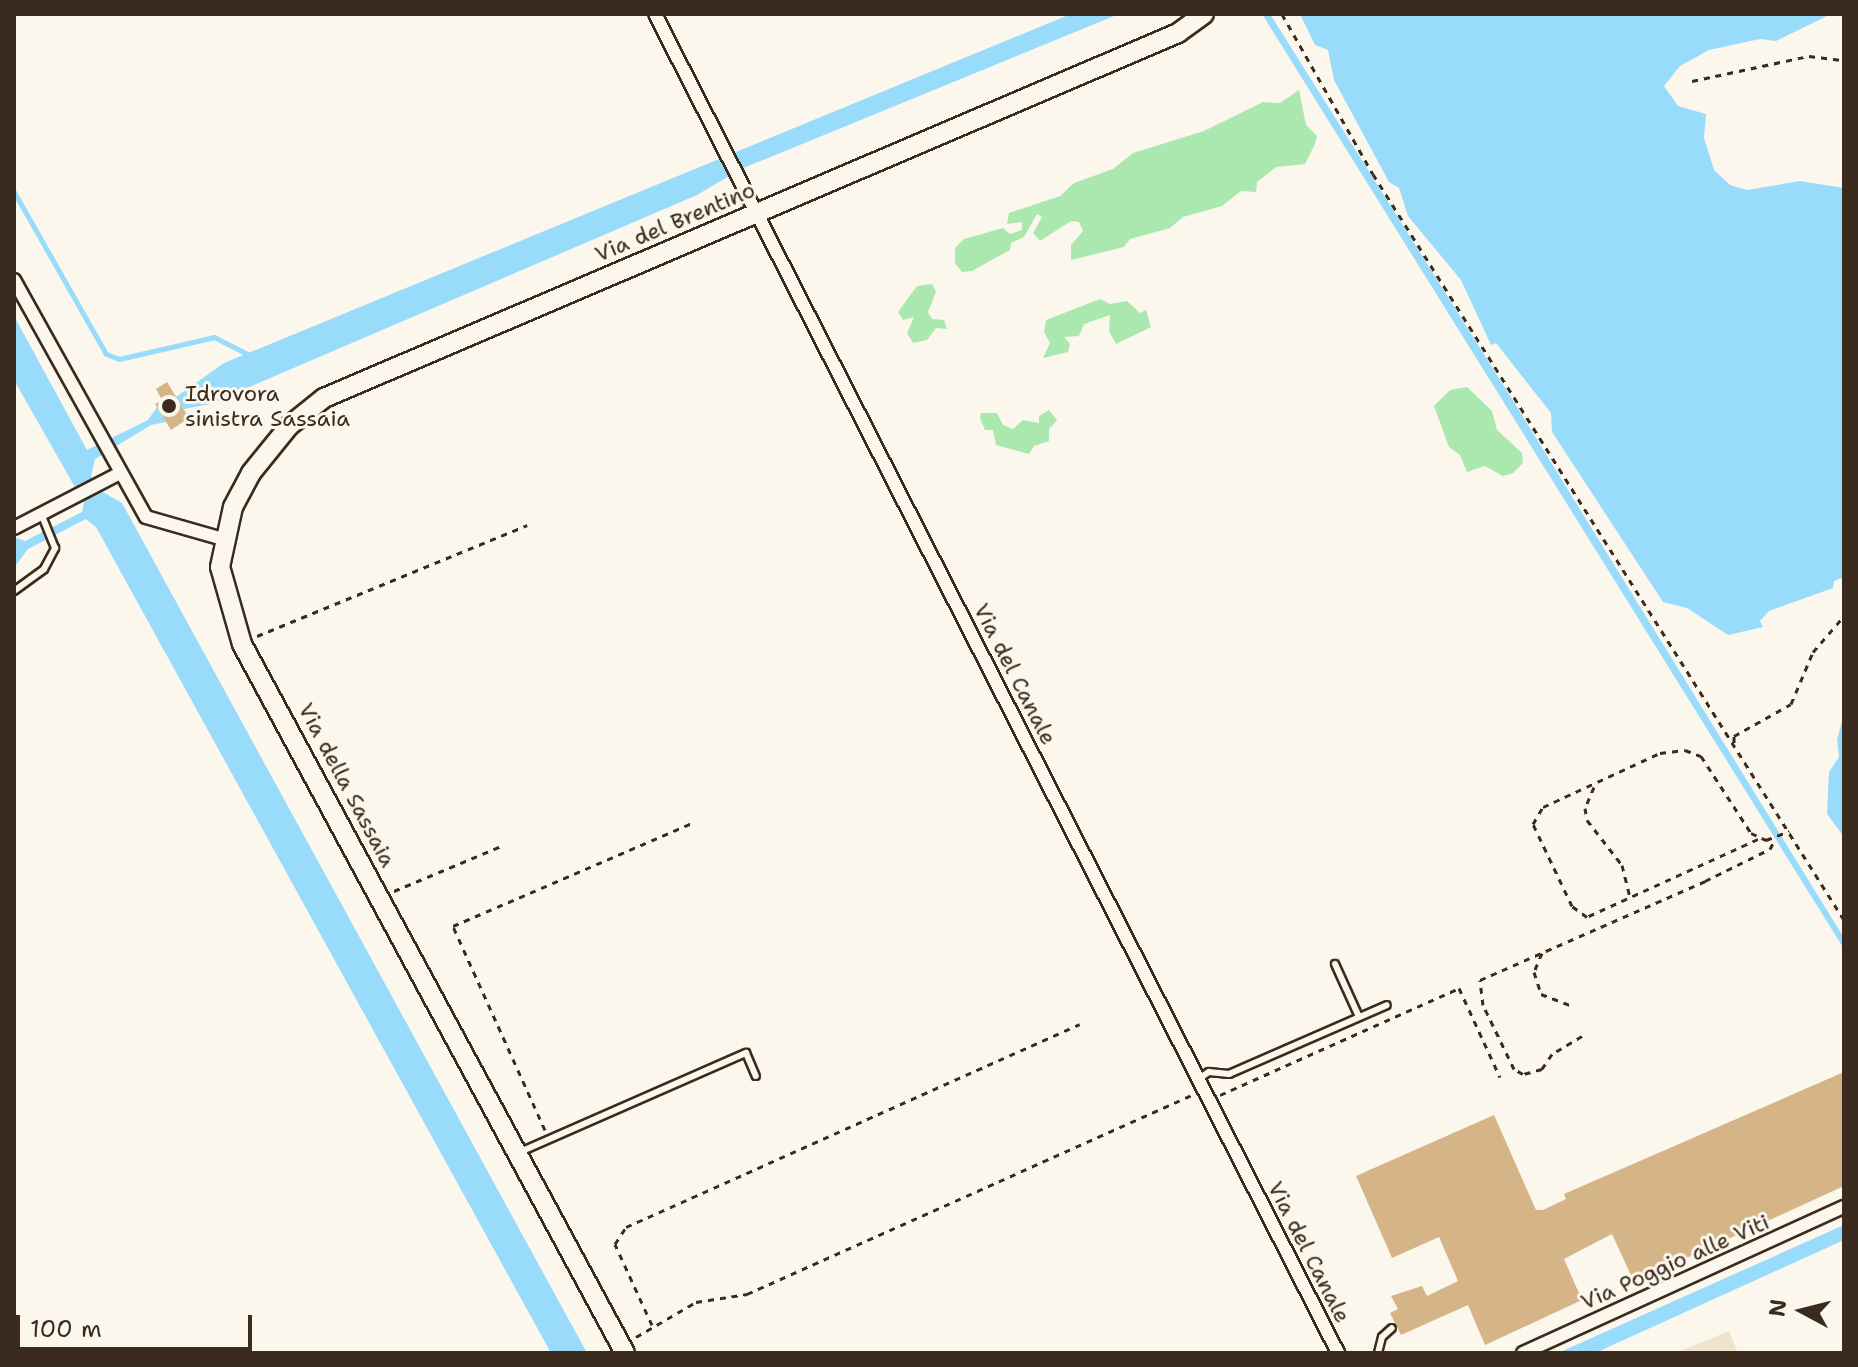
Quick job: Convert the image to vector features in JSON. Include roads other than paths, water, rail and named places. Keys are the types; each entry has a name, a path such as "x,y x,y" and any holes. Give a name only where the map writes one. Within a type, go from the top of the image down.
{"street":[{"name":"Via del Canale","path":"655,14 1338,1353"},
{"name":"Via del Brentino","path":"223,539 251,473 289,426 324,398 1178,33 1204,14"},
{"path":"14,280 146,517 223,539"},
{"path":"14,528 120,473"},
{"name":"Via della Sassaia","path":"223,539 220,567 242,644 514,1154 624,1351"},
{"name":"Via Poggio alle Viti","path":"1523,1353 1844,1207"}],"lane":[{"path":"14,591 44,569 55,540 41,513"},
{"path":"1335,964 1359,1017"},
{"path":"1205,1089 1209,1072 1229,1074 1387,1005"},
{"path":"514,1154 746,1053 756,1076"},
{"path":"1378,1353 1382,1337 1392,1328"}],"water":[{"path":"1071,14 1119,14 741,169 697,195 210,404 184,409 176,397 224,363"},
{"path":"1262,14 1270,14 1512,399 1844,938 1844,949"},
{"path":"1300,14 1831,14 1776,41 1760,39 1709,50 1680,66 1664,86 1678,106 1706,114 1704,138 1714,170 1730,185 1747,190 1800,181 1844,188 1844,577 1834,581 1833,588 1769,611 1760,621 1763,627 1728,635 1687,608 1663,602 1552,432 1551,413 1496,343 1491,345 1461,280 1408,216 1399,188 1389,182 1334,80 1328,50 1315,45"},
{"path":"14,316 87,450 148,420 157,407 166,422 151,425 95,459 91,476 101,491 122,503 587,1353 551,1353 96,527 86,519 28,549 16,565 14,537 25,541 82,512 84,503 14,380"},
{"path":"1844,713 1844,837 1827,814 1829,772 1839,757 1837,740"},
{"path":"1844,1225 1844,1240 1595,1353 1558,1353"}],"waterway":[{"path":"14,192 106,354 119,359 214,337 249,355"}],"place":[{"name":"Idrovora sinistra Sassaia","path":"169,406"}]}
